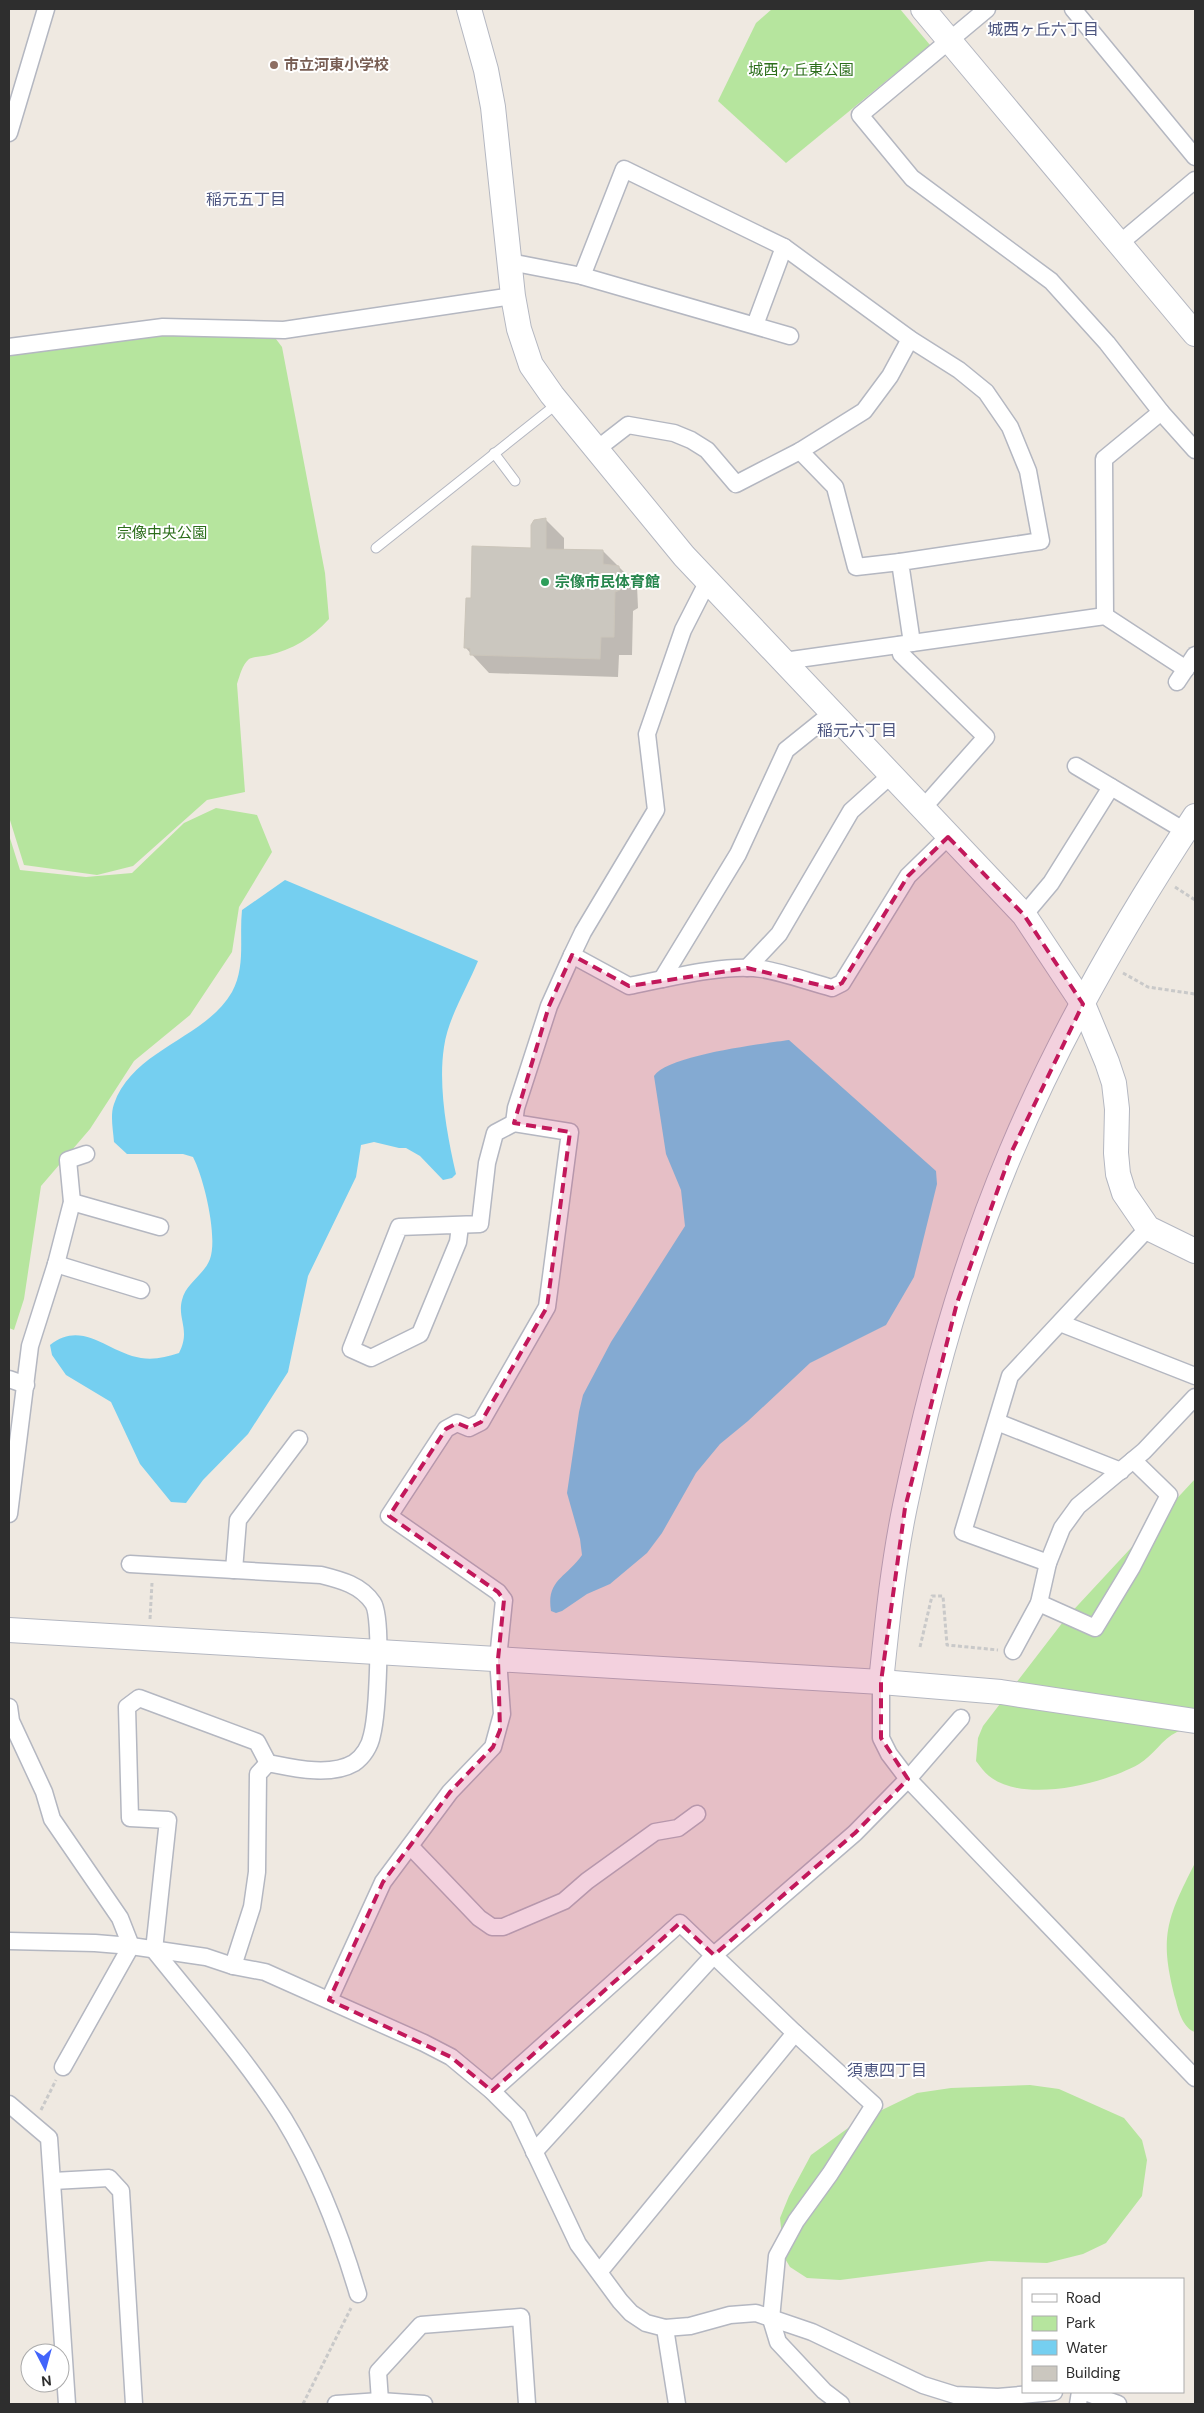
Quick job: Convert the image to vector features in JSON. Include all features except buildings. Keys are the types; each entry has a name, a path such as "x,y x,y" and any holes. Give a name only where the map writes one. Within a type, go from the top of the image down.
{"street":[{"path":"9,134 46,9"},
{"path":"469,9 494,107 513,296 519,329 532,365 559,402 684,556 923,808 948,837 1024,915 1084,1004 1114,1083 1117,1109 1116,1153 1118,1174 1124,1193 1148,1228 1195,1251"},
{"path":"923,9 1195,334"},
{"path":"988,9 860,115 912,178 1051,282 1107,343 1195,450"},
{"path":"1073,9 1195,158"},
{"path":"582,276 624,169 784,247 910,339 959,370 986,392 1010,427 1028,471 1041,541 856,568 835,487 800,451"},
{"path":"1120,243 1195,180"},
{"path":"755,325 784,247"},
{"path":"510,262 582,276 790,336"},
{"path":"9,347 163,327 284,330 513,296"},
{"path":"597,448 628,425 674,433 708,450 736,484 800,451 864,411 890,376 910,339"},
{"path":"1105,616 1104,459 1162,412"},
{"path":"900,562 906,644 901,654 986,737 923,808"},
{"path":"514,1123 516,1108 549,1006 572,954 583,932 656,810 647,734 683,630 708,581"},
{"path":"784,661 1105,616 1186,669"},
{"path":"662,979 738,854 786,750 832,713"},
{"path":"1076,766 1111,787 1190,823 1105,963 1042,1084 1011,1153 957,1303 904,1508 888,1613 881,1682 881,1738 889,1754 908,1779 1195,2078"},
{"path":"747,968 779,934 851,811 891,775"},
{"path":"1024,915 1051,883 1111,787"},
{"path":"572,954 629,986 662,979 747,968 762,969 832,988 842,983 908,876 948,837"},
{"path":"329,2000 383,1882 450,1792 493,1747 500,1730 502,1714 498,1659 504,1600 498,1592 389,1516 446,1429 457,1424 469,1428 481,1422 547,1307 570,1132 514,1123 495,1134 487,1163 480,1224 399,1227 351,1349 372,1358 420,1334 458,1242 460,1226"},
{"path":"9,1514 30,1346 56,1264 72,1202 68,1160 86,1154"},
{"path":"72,1202 160,1227"},
{"path":"1048,1563 963,1532 1010,1376 1148,1228"},
{"path":"56,1264 141,1290"},
{"path":"1060,1323 1195,1376"},
{"path":"9,1378 26,1385"},
{"path":"1013,1651 1039,1603 1048,1563 1062,1528 1078,1506 1144,1451 1195,1397"},
{"path":"997,1422 1121,1471"},
{"path":"234,1570 238,1520 298,1438"},
{"path":"1039,1603 1095,1628 1132,1567 1169,1495 1133,1460"},
{"path":"130,1564 321,1575 344,1581 363,1592 374,1605 378,1619 378,1652 372,1735 367,1751 354,1763 336,1770 310,1769 268,1763"},
{"path":"9,1630 881,1682 1001,1692 1195,1721"},
{"path":"268,1763 257,1742 139,1698 127,1707 130,1818 168,1820 154,1950 242,2061 284,2119 342,2239 358,2294"},
{"path":"9,1707 11,1721 44,1792 52,1818 120,1918 131,1946"},
{"path":"534,2152 714,1955 856,1833 908,1779 961,1718"},
{"path":"233,1966 252,1907 257,1872 258,1774 268,1763"},
{"path":"410,1846 479,1918 492,1927 503,1927 564,1901 587,1881 655,1832 678,1828 697,1814"},
{"path":"492,2090 680,1923 795,2033 874,2104 830,2174 796,2221 777,2256 771,2319 778,2342 824,2391 841,2404"},
{"path":"9,1941 95,1943 131,1946 206,1957 233,1966 265,1972 451,2057 492,2090 518,2117 578,2244 631,2313 646,2323 665,2328 690,2326 730,2315 756,2313 812,2332 923,2385 956,2395 998,2397 1043,2393"},
{"path":"63,2067 131,1946"},
{"path":"600,2271 795,2033"},
{"path":"9,2104 49,2138 67,2404"},
{"path":"53,2181 109,2178 121,2191 134,2404"},
{"path":"380,2401 378,2372 421,2325 520,2317 528,2404"},
{"path":"665,2328 677,2404"},
{"path":"1088,2393 1118,2404"},
{"path":"336,2404 380,2401 424,2404"}],"lane":[{"path":"376,548 559,402"},
{"path":"494,453 515,481"}],"path":[{"path":"1105,963 1148,987 1195,994"},
{"path":"149,1638 153,1565"},
{"path":"920,1647 932,1596 943,1596 947,1645 1013,1651"},
{"path":"33,2124 63,2067"},
{"path":"303,2404 358,2294"}],"highlighted area":[{"path":"948,837 1024,915 1083,1004 1011,1153 957,1303 905,1508 881,1682 881,1738 908,1779 855,1833 714,1955 680,1923 492,2091 451,2057 329,2000 383,1882 450,1792 493,1747 500,1730 498,1659 504,1600 498,1592 389,1516 446,1429 457,1423 469,1428 481,1422 547,1307 570,1132 514,1123 549,1006 572,955 629,986 747,968 832,988 842,983 908,876"}],"green space":[{"name":"城西ヶ丘東公園","path":"772,9 900,9 930,45 786,163 718,101 756,23"},
{"name":"宗像中央公園","path":"162,334 273,335 282,347 325,573 329,619 302,642 278,653 249,659 243,667 237,684 245,792 207,800 133,866 97,875 24,865 9,817 9,355"},
{"path":"216,808 257,815 272,852 239,907 232,952 190,1015 134,1061 90,1129 41,1186 24,1299 14,1330 9,1328 9,835 20,870 86,877 132,873 184,823"},
{"path":"1195,1479 1195,1726 1172,1735 1139,1764 1106,1778 1085,1784 1042,1790 1022,1789 1004,1784 989,1776 976,1761 978,1738 983,1726 1066,1618"},
{"path":"1195,1863 1195,2032 1185,2024 1178,2010 1171,1979 1167,1944 1168,1929 1177,1900"},
{"path":"1030,2085 1059,2089 1124,2118 1142,2140 1147,2160 1142,2196 1106,2243 1083,2254 1047,2263 989,2261 840,2280 807,2278 790,2267 784,2257 780,2218 789,2196 811,2155 855,2123 917,2093 951,2088"}],"water":[{"path":"285,880 478,961 449,1025 442,1062 444,1110 456,1174 452,1178 443,1180 420,1156 406,1148 374,1142 361,1145 356,1177 308,1276 288,1372 248,1434 203,1480 186,1503 171,1502 140,1464 111,1402 66,1375 52,1355 50,1345 62,1338 74,1335 85,1336 129,1355 141,1358 160,1358 179,1353 184,1338 181,1313 182,1300 187,1289 207,1265 212,1249 211,1223 205,1193 193,1157 183,1154 127,1154 114,1142 113,1108 123,1085 137,1070 205,1022 220,1008 232,992 239,972 241,962 242,910"},
{"path":"789,1040 936,1171 937,1184 914,1277 886,1325 810,1363 748,1421 720,1444 696,1473 662,1533 647,1553 610,1584 587,1594 562,1611 556,1613 551,1611 551,1592 554,1586 582,1555 580,1539 567,1493 583,1395 611,1342 685,1226 681,1190 666,1154 654,1076 677,1062 695,1056"}],"place":[{"name":"市立河東小学校","path":"274,65"},
{"name":"宗像市民体育館","path":"545,582"}],"district":[{"name":"城西ヶ丘六丁目","path":"1043,29"},
{"name":"稲元五丁目","path":"246,199"},
{"name":"稲元六丁目","path":"857,730"},
{"name":"須恵四丁目","path":"887,2070"}]}
